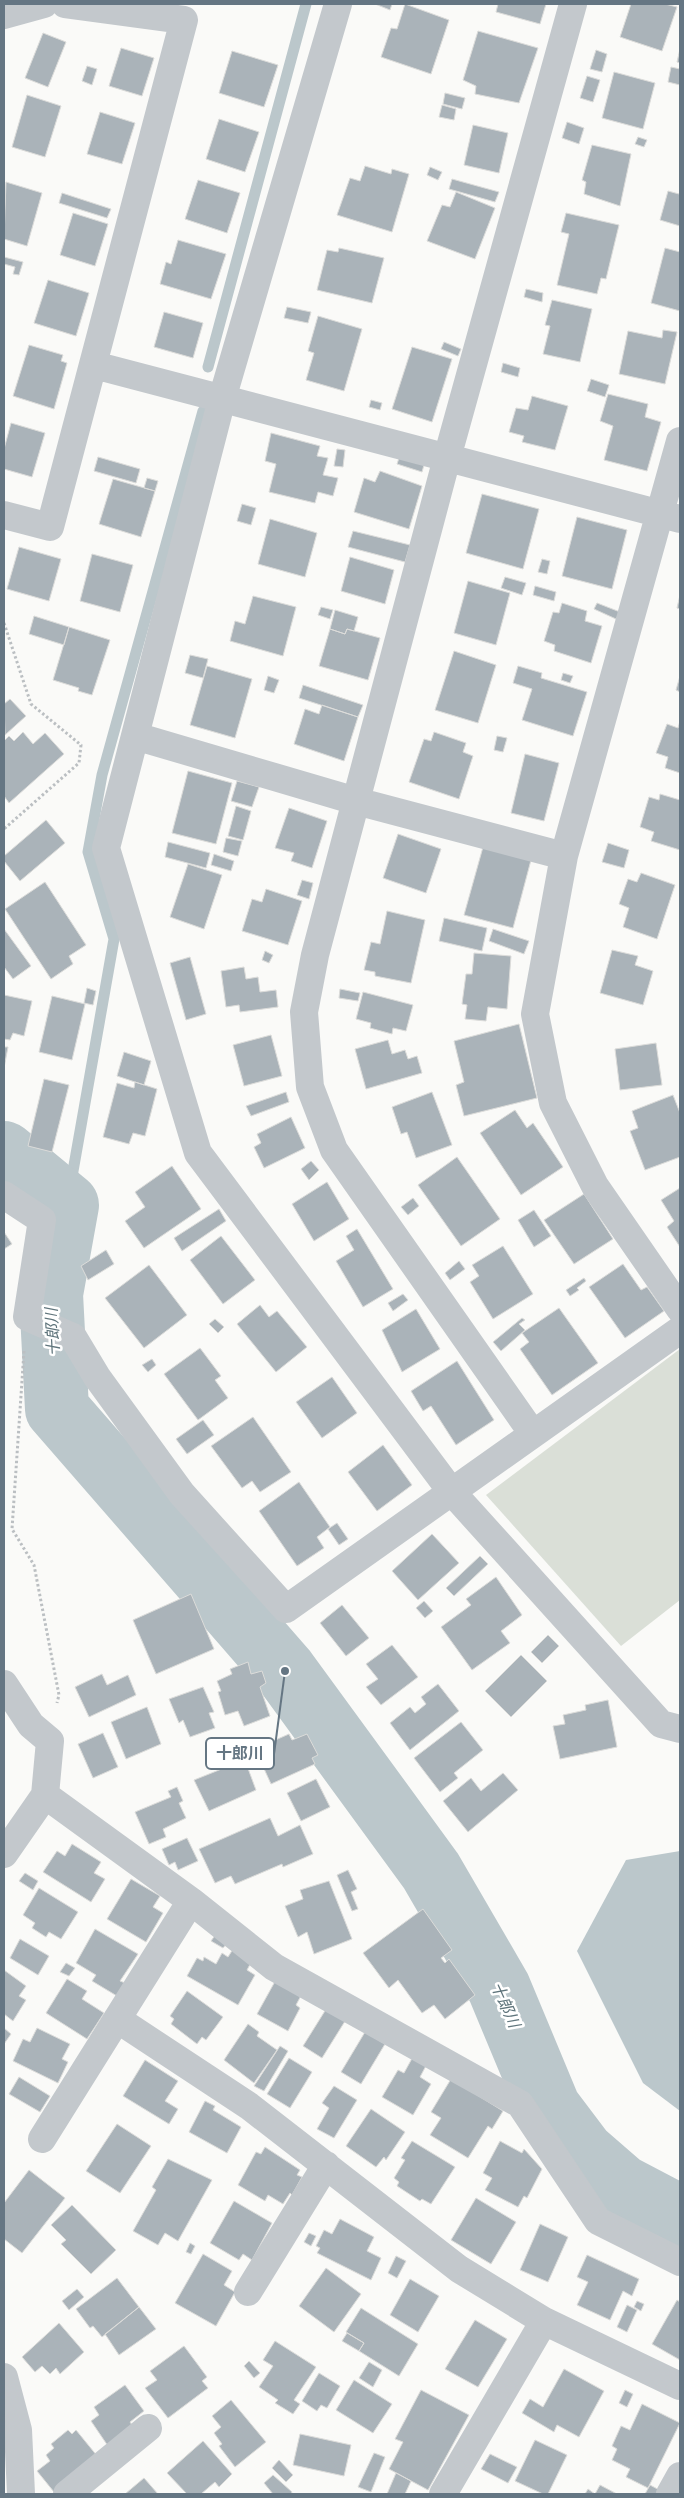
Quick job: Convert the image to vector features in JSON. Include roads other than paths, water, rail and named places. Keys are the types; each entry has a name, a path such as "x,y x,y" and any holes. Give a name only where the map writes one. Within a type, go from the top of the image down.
{"street":[{"path":"4,15 44,4"},
{"path":"4,515 50,527 184,20 65,4"},
{"path":"338,4 222,399 106,848 198,1153 452,1491 661,1724 680,1729"},
{"path":"533,1434 334,1150 310,1087 304,1012 315,955 447,458 573,4"},
{"path":"94,365 670,517"},
{"path":"680,442 670,517 564,856 535,1014 553,1104 595,1186 680,1310"},
{"path":"135,736 356,801 564,856"},
{"path":"4,1195 42,1220 27,1317 73,1337 97,1377 182,1494 286,1609 680,1330"},
{"path":"4,1684 31,1725 50,1741 45,1795 4,1854"},
{"path":"45,1795 191,1901 274,1967 520,2104 598,2221 680,2262"},
{"path":"42,2139 191,1901"},
{"path":"117,2019 249,2106 459,2268 544,2321 680,2386"},
{"path":"248,2292 326,2165"},
{"path":"443,2494 544,2321"},
{"path":"4,2377 18,2430 21,2494"},
{"path":"67,2494 148,2428"},
{"path":"670,2494 680,2476"}],"waterway":[{"path":"208,367 306,4"},
{"path":"67,1205 114,939 88,852 102,775 203,411"},
{"name":"十郎川","path":"4,1153 67,1205 51,1294 57,1409 285,1671 431,1871 499,1988 549,2108 583,2153 621,2186 680,2217"}],"place":[{"name":"十郎川","path":"285,1671"}]}
